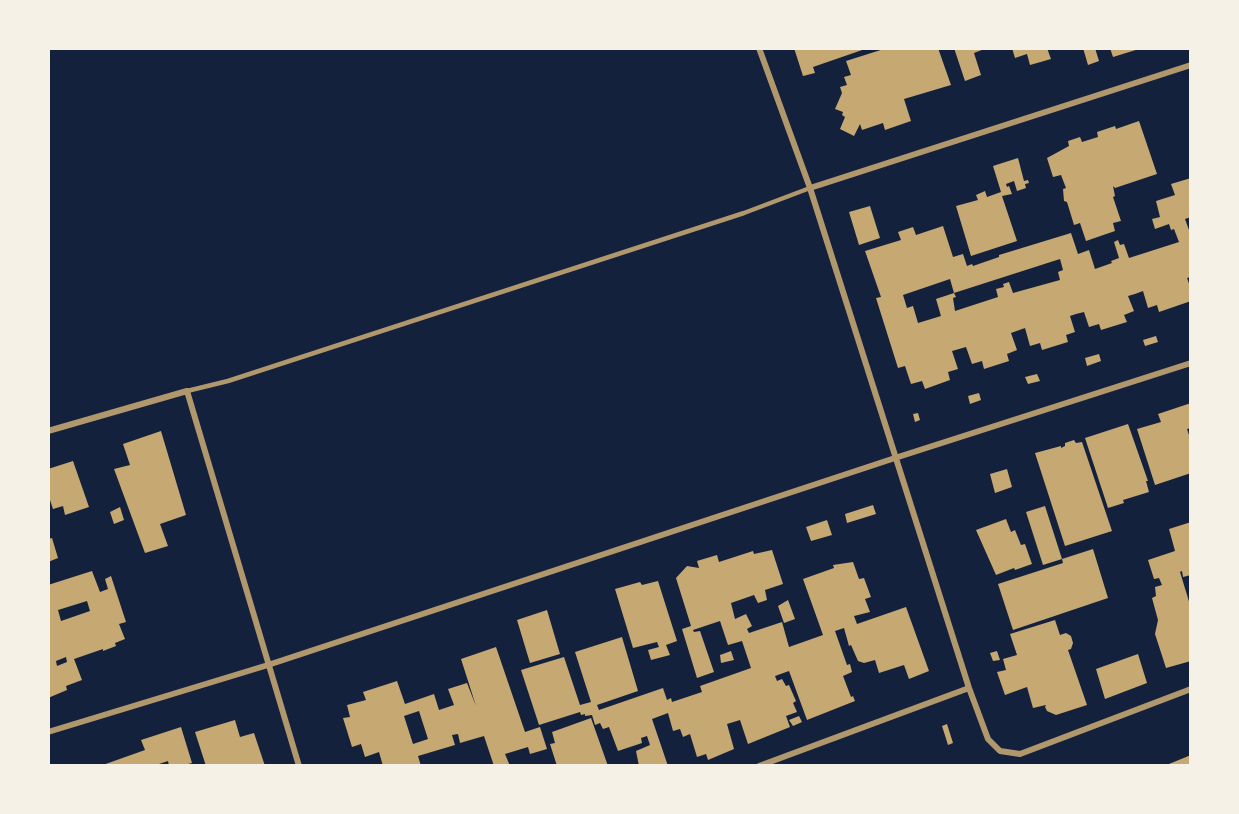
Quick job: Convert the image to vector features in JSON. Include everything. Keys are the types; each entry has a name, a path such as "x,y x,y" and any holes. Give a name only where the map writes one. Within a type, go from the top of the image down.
{"street":[{"path":"759,48 810,188 969,688 988,739 1000,751 1020,754 1191,689"},
{"path":"810,188 1191,65"},
{"path":"48,732 268,665 1191,363"},
{"path":"48,431 187,391 299,766"},
{"path":"759,766 969,688"}],"lane":[{"path":"187,391 228,381 721,221 810,188"}],"building":[{"path":"794,48 868,48 813,67 815,73 803,76"},
{"path":"887,48 938,48 951,85 904,99 911,121 885,130 883,123 862,130 860,124 854,136 840,129 845,117 842,115 843,112 835,109 842,93 840,87 847,85 844,77 851,75 846,61"},
{"path":"954,48 987,48 974,53 981,75 965,81"},
{"path":"1012,48 1047,48 1051,59 1030,65 1027,54 1015,58"},
{"path":"1083,48 1095,48 1099,61 1088,65"},
{"path":"1110,48 1139,48 1139,49 1113,57"},
{"path":"1139,121 1157,174 1115,188 1113,186 1115,196 1113,197 1121,221 1113,223 1115,231 1086,241 1080,223 1074,225 1067,202 1064,201 1063,189 1066,188 1061,175 1053,177 1047,158 1069,146 1068,141 1080,137 1082,142 1098,137 1097,132 1115,126 1116,129"},
{"path":"1018,158 1024,181 1028,180 1029,183 1025,184 1026,188 1017,191 1014,181 1006,184 1012,194 1002,196 1017,241 971,256 956,206 978,200 976,195 985,191 987,197 1001,192 993,166"},
{"path":"1191,178 1191,217 1185,219 1191,230 1191,277 1187,278 1191,289 1191,301 1159,312 1157,305 1148,308 1143,291 1128,296 1134,311 1124,315 1127,322 1101,330 1099,324 1089,327 1084,312 1076,314 1070,316 1075,332 1066,335 1068,342 1042,350 1040,343 1030,346 1025,328 1011,333 1017,350 1007,354 1009,361 984,369 982,361 972,364 966,347 952,351 958,369 948,372 950,380 925,389 922,381 911,384 905,366 898,368 876,298 881,297 865,251 901,240 898,232 913,227 916,235 943,226 953,257 963,254 967,266 972,264 973,266 999,257 999,255 1071,233 1078,254 1089,250 1095,269 1119,258 1114,242 1118,240 1120,245 1124,244 1129,258 1179,242 1174,229 1171,230 1169,224 1155,229 1152,219 1160,217 1156,201 1175,195 1171,184","holes":["1060,259 1063,270 1058,272 1060,280 1013,293 1009,282 1003,284 1004,287 996,289 998,297 955,311 954,293","950,279 954,293 936,299 941,316 918,323 913,306 907,308 903,295"]},
{"path":"870,206 880,238 859,245 849,212"},
{"path":"1156,336 1158,342 1145,346 1143,340"},
{"path":"1099,354 1101,361 1087,366 1085,358"},
{"path":"1037,374 1040,381 1028,384 1025,377"},
{"path":"979,393 981,400 970,404 968,396"},
{"path":"1191,403 1191,428 1187,429 1191,441 1191,473 1155,485 1137,429 1161,422 1158,414"},
{"path":"918,413 920,420 915,422 913,414"},
{"path":"1128,424 1148,481 1146,481 1149,492 1123,500 1124,503 1108,508 1085,438"},
{"path":"161,431 186,515 160,524 168,546 145,553 114,469 130,465 123,444"},
{"path":"1074,440 1076,443 1082,442 1112,531 1065,546 1035,453 1061,446 1061,448 1065,446 1065,443"},
{"path":"73,461 89,507 65,515 63,506 53,509 48,494 48,469"},
{"path":"1007,469 1012,487 995,493 990,474"},
{"path":"873,505 876,514 847,523 845,514"},
{"path":"1045,506 1062,559 1043,565 1026,512"},
{"path":"120,507 124,520 114,524 110,512"},
{"path":"1006,519 1011,532 1015,530 1021,545 1025,544 1032,564 996,575 976,530"},
{"path":"827,520 832,535 811,541 806,527"},
{"path":"1191,522 1191,575 1183,577 1182,571 1180,572 1191,608 1191,661 1166,668 1155,634 1158,620 1152,598 1156,596 1155,587 1162,585 1159,578 1154,579 1148,560 1175,551 1169,529"},
{"path":"52,538 58,558 48,562 48,539"},
{"path":"1093,549 1108,598 1013,630 998,584 1063,563 1062,559"},
{"path":"772,550 783,584 765,590 767,600 758,603 754,595 731,603 735,619 746,614 752,626 747,629 749,633 782,622 789,647 823,635 803,579 834,568 833,565 853,562 859,579 864,578 871,597 865,599 870,612 854,616 857,624 906,607 929,671 909,679 904,665 879,673 875,660 864,663 858,661 851,645 849,646 844,628 835,631 847,665 850,664 852,672 843,676 851,697 853,696 855,701 807,720 789,671 775,676 777,681 782,679 786,686 789,685 796,701 793,703 797,712 786,716 790,727 748,744 740,720 727,724 734,749 708,760 706,754 697,757 690,734 683,737 680,729 673,731 668,713 652,719 668,766 639,766 636,751 650,745 647,736 641,738 642,743 618,751 609,727 603,729 600,723 595,725 592,715 581,715 580,712 539,725 521,670 564,657 580,705 591,702 575,652 622,637 638,691 597,705 599,710 663,688 667,700 671,698 672,702 702,692 700,686 751,668 742,641 728,645 720,621 693,630 694,632 700,631 714,672 697,678 682,629 691,626 676,578 687,566 699,568 697,561 717,555 719,562 753,551 754,554"},
{"path":"92,571 100,592 108,589 105,579 111,576 126,622 119,624 125,639 115,643 116,646 74,659 82,680 66,686 67,690 48,698 48,585","holes":["87,601 90,611 61,621 58,610","66,657 67,662 57,666 56,661"]},
{"path":"658,581 677,641 666,645 670,655 651,660 648,650 659,647 657,642 633,648 615,589 640,582 642,585"},
{"path":"788,600 795,619 784,623 778,606"},
{"path":"547,610 560,654 530,663 517,620"},
{"path":"1055,620 1060,635 1066,633 1071,636 1073,643 1071,649 1068,650 1087,705 1056,715 1047,711 1046,705 1033,708 1027,687 1005,695 997,672 1006,670 1003,659 1017,655 1010,634"},
{"path":"496,647 525,732 540,727 547,749 530,754 528,747 505,754 510,766 494,766 484,736 460,743 458,734 452,735 455,745 418,756 421,766 383,766 379,752 365,757 361,744 352,747 343,718 350,717 347,705 366,700 363,692 397,681 405,704 434,694 439,710 454,705 448,689 467,683 476,706 461,659","holes":["419,711 428,739 413,744 404,716"]},
{"path":"731,651 734,660 721,663 720,655"},
{"path":"997,651 1000,660 993,661 990,653"},
{"path":"1138,654 1147,683 1105,699 1096,669"},
{"path":"799,716 802,722 793,726 789,720"},
{"path":"591,718 608,766 557,766 550,744 555,743 552,732"},
{"path":"235,720 240,737 254,733 265,766 206,766 195,732"},
{"path":"947,724 953,743 948,745 942,726"},
{"path":"181,727 192,763 169,766 168,761 153,766 100,766 145,750 141,740"},
{"path":"1191,755 1191,766 1164,766"}]}
